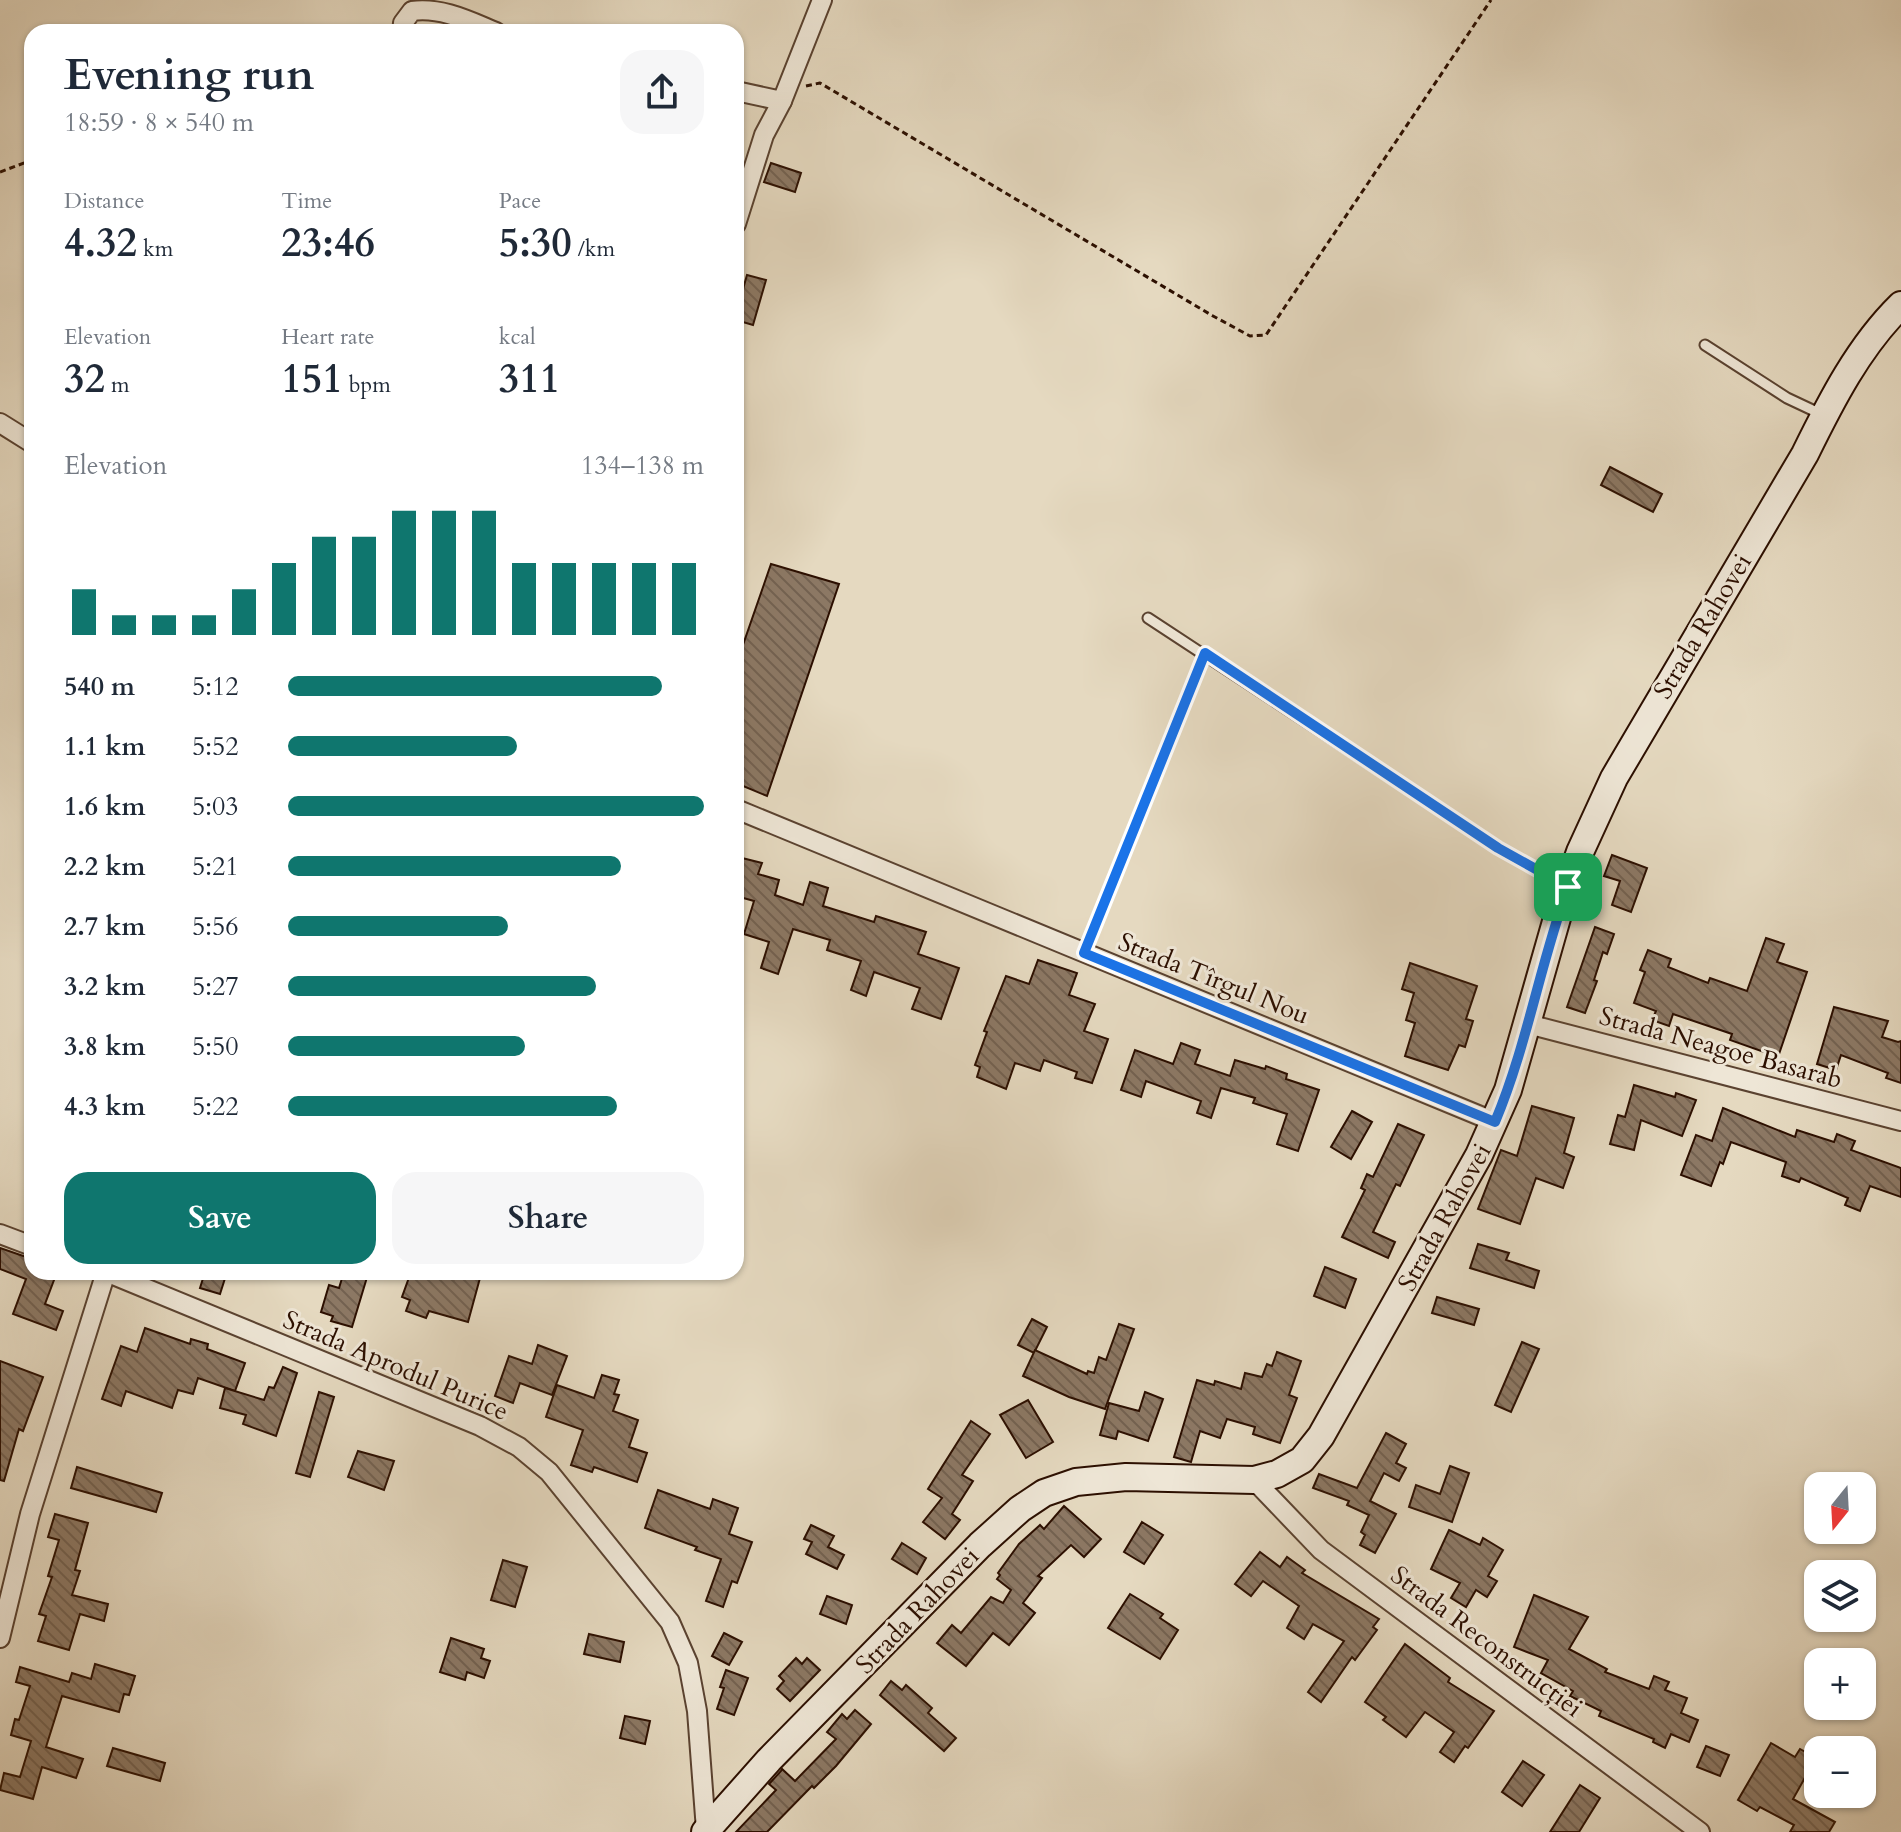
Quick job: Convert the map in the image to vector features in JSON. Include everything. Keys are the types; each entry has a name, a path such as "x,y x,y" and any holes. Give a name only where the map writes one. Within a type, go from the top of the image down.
{"main road":[{"name":"Strada Rahovei","path":"706,1831 769,1760 980,1545 1020,1509 1044,1493 1076,1482 1126,1477 1254,1480 1277,1474 1302,1460 1321,1436 1495,1122 1508,1090 1548,947 1580,852 1614,778 1805,454 1824,415 1875,331 1901,305"}],"street":[{"path":"744,199 764,135 782,101 822,0"},
{"path":"404,24 412,11 427,9 476,24"},
{"path":"744,93 782,101"},
{"path":"0,423 24,438"},
{"name":"Strada Tîrgul Nou","path":"744,812 1495,1122"},
{"name":"Strada Neagoe Basarab","path":"1528,1024 1901,1121"},
{"path":"0,1234 24,1243"},
{"path":"0,1638 30,1514 103,1280"},
{"name":"Strada Aprodul Purice","path":"125,1280 480,1426 519,1447 549,1472 670,1622 688,1663 697,1711 706,1831"},
{"name":"Strada Reconstrucției","path":"1254,1480 1321,1550 1700,1832"}],"lane":[{"path":"1705,345 1787,398 1824,415"},
{"path":"1148,618 1498,848 1568,887"},
{"path":"1084,953 1205,653"}],"path":[{"path":"782,101 805,86 820,83 1213,316 1250,336 1266,335 1491,0"},
{"path":"0,172 24,163"}],"building":[{"path":"771,163 801,173 795,192 764,182"},
{"path":"747,275 766,280 753,325 744,322"},
{"path":"1610,467 1662,494 1653,512 1601,485"},
{"path":"771,564 839,584 767,796 744,786 744,642"},
{"path":"1612,855 1647,868 1631,912 1612,905 1620,881 1604,876"},
{"path":"744,858 762,863 758,874 779,880 775,895 803,905 810,882 828,888 823,906 874,922 876,916 926,932 918,954 959,968 941,1019 912,1009 920,988 874,972 866,996 851,990 861,961 827,950 830,940 793,929 778,974 761,968 769,942 744,934 754,901 744,898"},
{"path":"1595,927 1614,934 1607,954 1603,952 1594,980 1597,981 1585,1013 1567,1007"},
{"path":"1766,938 1784,944 1777,962 1807,972 1778,1057 1730,1040 1732,1034 1673,1014 1669,1026 1652,1020 1656,1011 1634,1003 1645,972 1640,970 1648,950 1671,959 1668,967 1708,983 1710,978 1747,991"},
{"path":"1038,960 1077,973 1069,995 1095,1004 1084,1031 1108,1039 1092,1083 1075,1078 1077,1072 1044,1060 1040,1071 1015,1063 1006,1089 977,1077 980,1067 975,1065 987,1032 984,1031 1006,976 1029,984"},
{"path":"1410,963 1477,986 1466,1019 1473,1021 1465,1047 1459,1045 1448,1070 1405,1056 1415,1023 1406,1020 1414,993 1402,989"},
{"path":"1834,1007 1888,1021 1882,1037 1901,1041 1901,1083 1886,1078 1888,1073 1841,1055 1836,1070 1817,1064"},
{"path":"1181,1043 1200,1050 1195,1064 1230,1076 1235,1060 1265,1069 1266,1066 1287,1074 1286,1079 1319,1090 1298,1151 1277,1144 1287,1114 1253,1103 1255,1098 1221,1088 1211,1118 1197,1113 1201,1101 1146,1081 1141,1097 1121,1090 1135,1050 1173,1064"},
{"path":"1634,1085 1696,1100 1682,1136 1641,1120 1634,1150 1610,1144 1618,1115 1625,1117"},
{"path":"1532,1106 1574,1118 1564,1153 1574,1157 1563,1188 1536,1178 1520,1224 1478,1209 1501,1150 1517,1156"},
{"path":"1723,1108 1795,1137 1797,1130 1834,1142 1837,1134 1855,1141 1851,1150 1901,1168 1901,1197 1870,1186 1860,1211 1845,1205 1848,1198 1801,1178 1799,1182 1782,1176 1786,1162 1731,1142 1711,1186 1681,1175 1696,1135 1712,1141"},
{"path":"1352,1111 1372,1122 1351,1159 1331,1147"},
{"path":"1398,1124 1424,1135 1400,1186 1396,1184 1373,1232 1395,1242 1388,1258 1342,1237 1365,1190 1361,1188 1367,1174 1373,1177"},
{"path":"1478,1244 1509,1253 1506,1260 1539,1271 1534,1288 1470,1268"},
{"path":"0,1248 24,1256 24,1278 0,1269"},
{"path":"1325,1267 1356,1279 1345,1308 1314,1296"},
{"path":"26,1280 54,1280 45,1304 63,1311 56,1330 13,1314"},
{"path":"202,1280 224,1280 220,1294 200,1288"},
{"path":"342,1280 366,1280 352,1327 331,1321 333,1316 321,1312 329,1285 339,1288"},
{"path":"408,1280 479,1280 468,1322 429,1311 426,1318 406,1311 410,1300 402,1297"},
{"path":"1437,1297 1479,1309 1474,1325 1432,1313"},
{"path":"1032,1319 1047,1327 1034,1353 1018,1345"},
{"path":"1119,1324 1134,1329 1105,1409 1023,1376 1035,1350 1087,1374 1088,1371 1094,1373 1099,1357 1106,1360"},
{"path":"145,1328 190,1344 191,1339 208,1344 207,1349 245,1363 235,1391 198,1378 193,1394 178,1390 172,1408 126,1391 121,1406 102,1399 121,1346 137,1352"},
{"path":"1522,1342 1539,1349 1511,1412 1495,1405"},
{"path":"538,1345 567,1356 552,1395 520,1383 513,1403 495,1396 509,1356 532,1364"},
{"path":"1277,1352 1301,1361 1289,1395 1297,1398 1280,1443 1253,1434 1255,1427 1227,1419 1220,1438 1200,1431 1191,1462 1174,1457 1197,1380 1214,1385 1215,1381 1241,1389 1245,1373 1262,1377 1267,1364 1272,1366"},
{"path":"0,1361 43,1377 23,1431 19,1429 4,1481 0,1480"},
{"path":"283,1367 297,1373 276,1436 243,1424 246,1415 220,1408 225,1388 264,1400 269,1387 274,1388"},
{"path":"602,1375 619,1380 614,1394 619,1395 613,1411 638,1420 629,1447 647,1453 637,1482 594,1467 592,1472 571,1465 583,1430 546,1417 557,1385 594,1398"},
{"path":"319,1392 334,1397 310,1477 296,1473"},
{"path":"1145,1392 1163,1399 1148,1441 1118,1431 1116,1439 1100,1435 1109,1403 1139,1411"},
{"path":"1028,1400 1053,1442 1026,1458 1000,1415"},
{"path":"971,1421 990,1434 962,1475 973,1481 952,1514 960,1520 945,1539 923,1522 942,1498 928,1489"},
{"path":"1386,1433 1406,1444 1396,1463 1406,1468 1399,1481 1384,1473 1370,1501 1396,1514 1375,1553 1360,1545 1365,1535 1361,1532 1369,1515 1347,1505 1349,1501 1313,1488 1319,1474 1357,1488"},
{"path":"358,1451 394,1461 384,1490 348,1477"},
{"path":"1450,1466 1469,1473 1452,1522 1409,1507 1416,1485 1440,1494"},
{"path":"77,1467 162,1493 156,1512 71,1488"},
{"path":"658,1490 710,1509 713,1499 738,1508 729,1534 752,1542 737,1583 732,1581 723,1607 706,1601 721,1559 645,1528"},
{"path":"1064,1506 1101,1539 1084,1557 1071,1545 1038,1576 1042,1578 1023,1603 1035,1613 1009,1645 993,1633 966,1666 937,1643 952,1625 961,1633 991,1597 1003,1603 1011,1590 997,1579 998,1573 1019,1544 1040,1525 1044,1529"},
{"path":"55,1514 88,1523 75,1570 80,1571 72,1595 108,1604 104,1621 80,1614 69,1650 38,1641 46,1616 39,1614 52,1577 48,1576 59,1540 48,1537"},
{"path":"1142,1522 1163,1535 1144,1564 1124,1552"},
{"path":"811,1525 834,1536 828,1547 844,1555 837,1569 806,1554 812,1542 804,1539"},
{"path":"1449,1530 1480,1545 1483,1538 1503,1550 1488,1576 1497,1581 1487,1597 1476,1590 1466,1607 1451,1598 1460,1583 1431,1569"},
{"path":"902,1543 926,1558 917,1574 892,1559"},
{"path":"1260,1552 1280,1567 1287,1557 1305,1570 1302,1573 1379,1619 1373,1627 1377,1630 1355,1660 1352,1657 1321,1702 1308,1692 1344,1641 1313,1624 1304,1639 1287,1628 1299,1606 1263,1581 1251,1596 1235,1584"},
{"path":"503,1560 527,1567 515,1607 491,1600"},
{"path":"1130,1594 1163,1614 1160,1618 1178,1630 1160,1659 1108,1628"},
{"path":"1534,1595 1588,1617 1569,1649 1607,1669 1605,1672 1649,1689 1654,1676 1669,1682 1665,1690 1687,1698 1681,1713 1698,1720 1689,1742 1671,1734 1665,1748 1653,1742 1654,1739 1599,1716 1601,1711 1570,1696 1573,1691 1541,1673 1548,1660 1514,1647"},
{"path":"827,1596 852,1605 846,1624 820,1614"},
{"path":"724,1633 742,1642 729,1665 712,1656"},
{"path":"589,1634 624,1642 620,1662 584,1654"},
{"path":"451,1638 484,1649 481,1658 490,1661 484,1678 467,1672 465,1680 440,1672"},
{"path":"1405,1644 1450,1678 1448,1682 1494,1711 1454,1762 1440,1752 1454,1732 1425,1712 1406,1737 1365,1702"},
{"path":"796,1658 802,1664 807,1658 820,1670 790,1701 777,1689 784,1681 779,1676"},
{"path":"95,1664 135,1676 129,1695 124,1694 119,1712 62,1696 46,1747 83,1759 76,1778 42,1767 33,1799 0,1790 4,1773 20,1777 31,1741 11,1735 30,1686 16,1682 20,1667 69,1682 72,1673 91,1679"},
{"path":"726,1670 748,1678 734,1715 717,1709"},
{"path":"891,1681 902,1690 906,1685 932,1708 928,1713 956,1738 944,1751 880,1695"},
{"path":"855,1710 871,1724 836,1766 767,1832 736,1832 776,1790 769,1784 782,1769 795,1781 836,1739 827,1732 842,1714 847,1719"},
{"path":"625,1716 650,1721 645,1744 620,1738"},
{"path":"1771,1743 1795,1757 1800,1749 1804,1751 1804,1779 1793,1799 1804,1808 1835,1822 1829,1832 1790,1832 1794,1825 1760,1807 1757,1811 1738,1800"},
{"path":"1706,1746 1729,1755 1720,1776 1697,1767"},
{"path":"113,1748 165,1763 160,1781 107,1766"},
{"path":"1523,1761 1544,1775 1522,1806 1502,1792"},
{"path":"1580,1785 1600,1798 1579,1832 1550,1832"}],"route":[{"path":"1205,653 1498,848 1568,887 1508,1090 1495,1122 1084,953 1205,653"}]}
